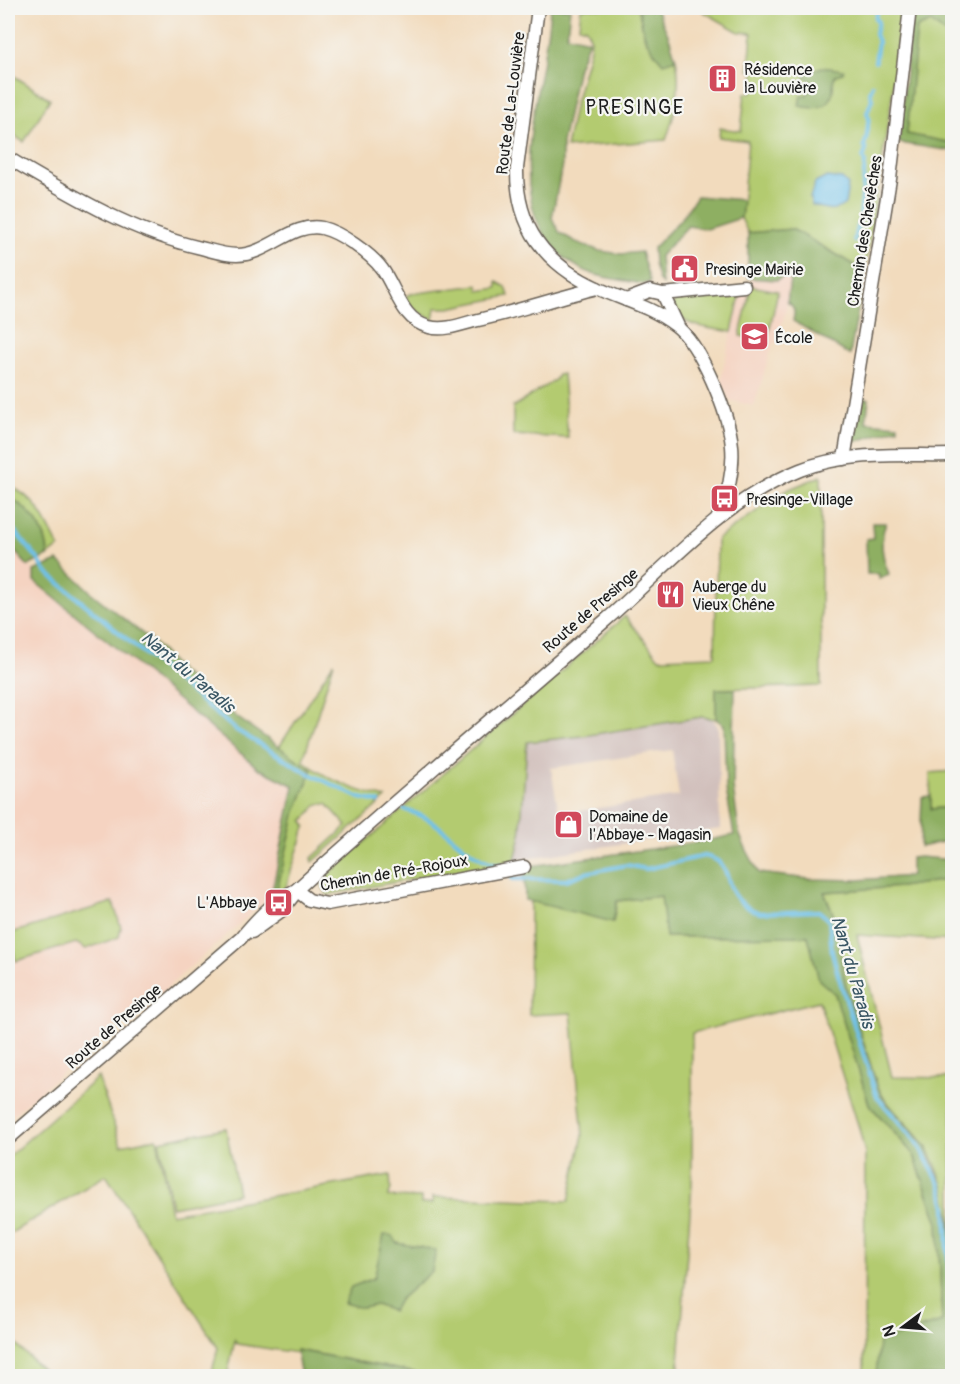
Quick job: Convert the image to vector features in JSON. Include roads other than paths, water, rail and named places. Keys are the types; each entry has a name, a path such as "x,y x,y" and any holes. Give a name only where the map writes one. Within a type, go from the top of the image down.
{"street":[{"name":"Route de La-Louvière","path":"538,8 520,136 517,176 519,198 532,232 545,252 565,271 597,288 646,308 678,326 696,350 721,402 729,430 732,459 726,499 717,518"},
{"name":"Chemin des Chevêches","path":"844,459 890,178 910,8"},
{"path":"8,158 124,222 186,245 227,254 253,252 303,230 318,227 329,230 374,260 407,312 419,323 428,327 451,327 597,288"},
{"path":"626,300 650,291 663,294 744,286"},
{"path":"663,294 678,326"},
{"name":"Route de Presinge","path":"8,1138 629,600 717,518 753,494 788,476 823,463 844,459 952,455"},
{"name":"Chemin de Pré-Rojoux","path":"296,890 309,900 327,904 524,867"}],"water":[{"path":"827,177 842,179 848,185 845,204 837,209 825,209 812,205 810,198 815,183"}],"waterway":[{"path":"875,62 878,42 875,34 878,22 875,18 878,8"},
{"path":"854,241 860,219 865,162 863,158 866,150 864,145 869,118 867,113 872,99 870,92 873,85"},
{"name":"Nant du Paradis","path":"8,523 45,571 236,730 306,772 360,798 379,802"},
{"name":"Nant du Paradis","path":"403,809 426,818 471,852 502,865 504,868"},
{"name":"Nant du Paradis","path":"509,874 513,879 566,880 585,873 627,865 646,869 704,856 722,865 735,896 752,909 760,913 819,911 829,920 832,952 839,978 877,1097 918,1144 940,1184 946,1206 952,1343"}],"place":[{"name":"Résidence la Louvière","path":"723,78"},
{"name":"Presinge Mairie","path":"684,269"},
{"name":"École","path":"754,337"},
{"name":"Presinge-Village","path":"725,499"},
{"name":"Auberge du Vieux Chêne","path":"671,595"},
{"name":"Domaine de l'Abbaye - Magasin","path":"568,825"},
{"name":"L'Abbaye","path":"278,902"}],"district":[{"name":"PRESINGE","path":"635,107"}]}
